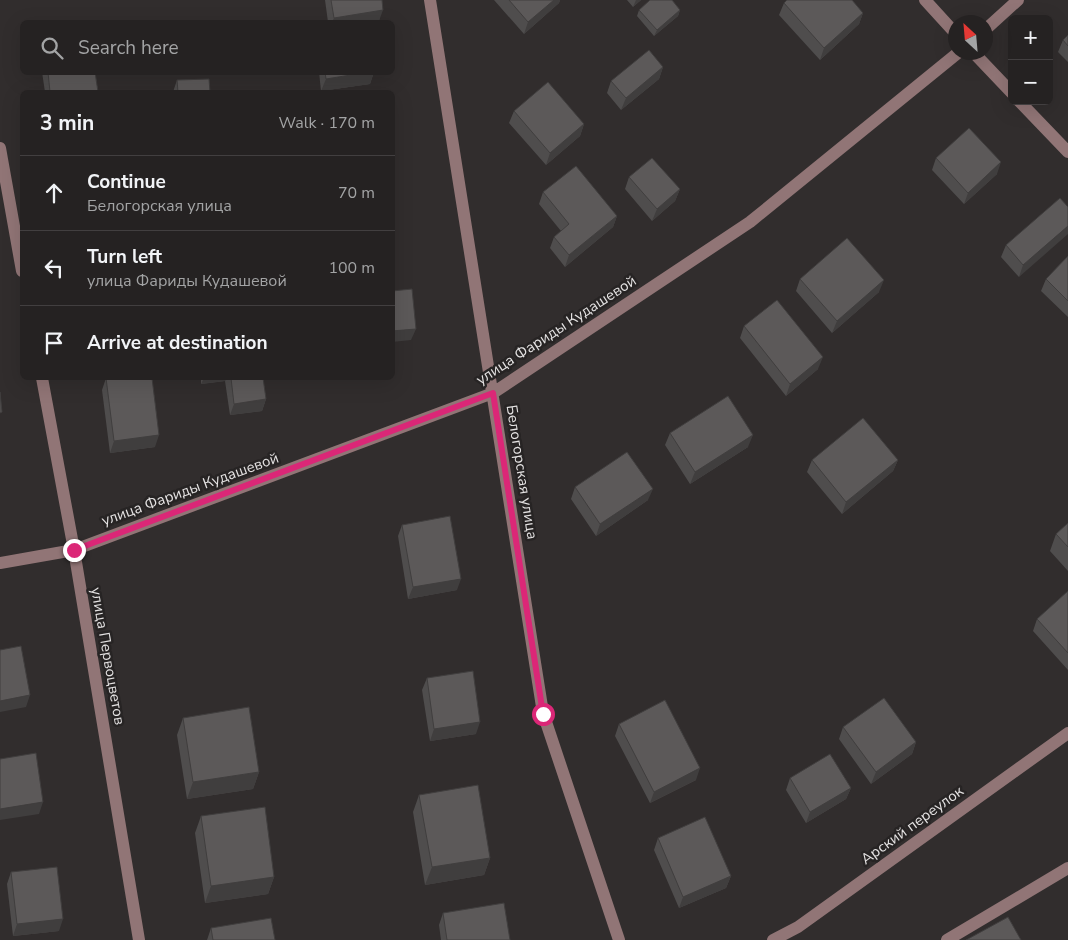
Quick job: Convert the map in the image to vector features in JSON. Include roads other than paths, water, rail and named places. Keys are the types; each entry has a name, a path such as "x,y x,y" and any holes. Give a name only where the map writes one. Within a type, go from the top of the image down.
{"street":[{"name":"Белогорская улица","path":"430,0 543,714 619,940"},
{"path":"925,0 948,25"},
{"path":"993,23 1018,0"},
{"name":"улица Фариды Кудашевой","path":"0,564 74,550 493,393 750,222 949,60"},
{"path":"981,60 1008,89"},
{"path":"1024,105 1068,152"},
{"path":"0,148 20,260"},
{"name":"улица Первоцветов","path":"42,380 74,550 139,940"},
{"name":"Арский переулок","path":"774,940 798,927 1068,733"},
{"path":"947,940 1068,868"}]}
